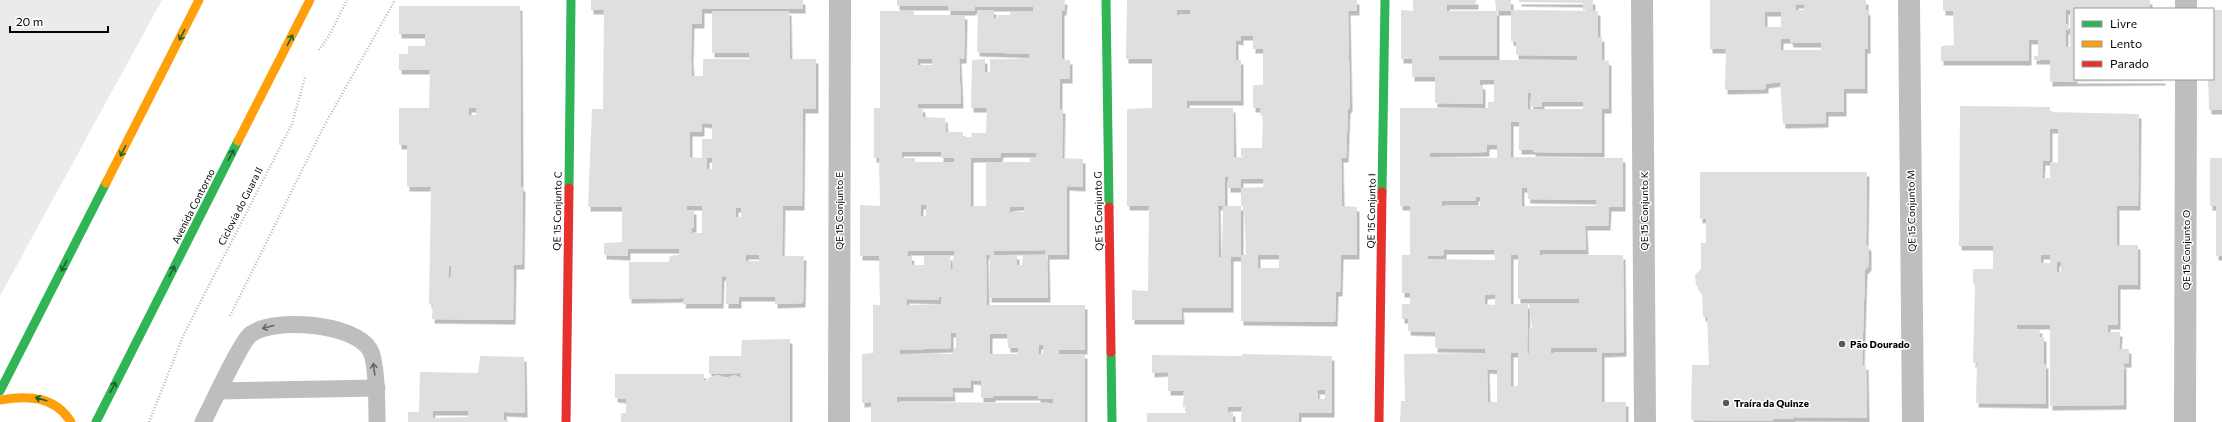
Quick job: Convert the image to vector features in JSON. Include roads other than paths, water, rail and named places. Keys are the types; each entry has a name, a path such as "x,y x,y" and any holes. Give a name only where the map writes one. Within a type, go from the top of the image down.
{"street":[{"path":"0,391 199,0"},
{"name":"Avenida Contorno","path":"96,422 310,0"},
{"name":"QE 15 Conjunto C","path":"566,422 571,0"},
{"name":"QE 15 Conjunto E","path":"839,422 840,0"},
{"name":"QE 15 Conjunto G","path":"1106,0 1112,422"},
{"name":"QE 15 Conjunto I","path":"1379,422 1385,0"},
{"name":"QE 15 Conjunto K","path":"1642,0 1645,422"},
{"name":"QE 15 Conjunto M","path":"1909,0 1913,422"},
{"name":"QE 15 Conjunto O","path":"2185,422 2186,80"},
{"path":"0,400 17,396 33,396 53,402 71,422"}],"lane":[{"path":"203,422 250,335 272,326 324,326 336,328 353,335 371,350 376,388 377,422"},
{"path":"219,391 376,388"}],"place":[{"name":"Pão Dourado","path":"1842,344"},
{"name":"Traíra da Quinze","path":"1726,403"}]}
